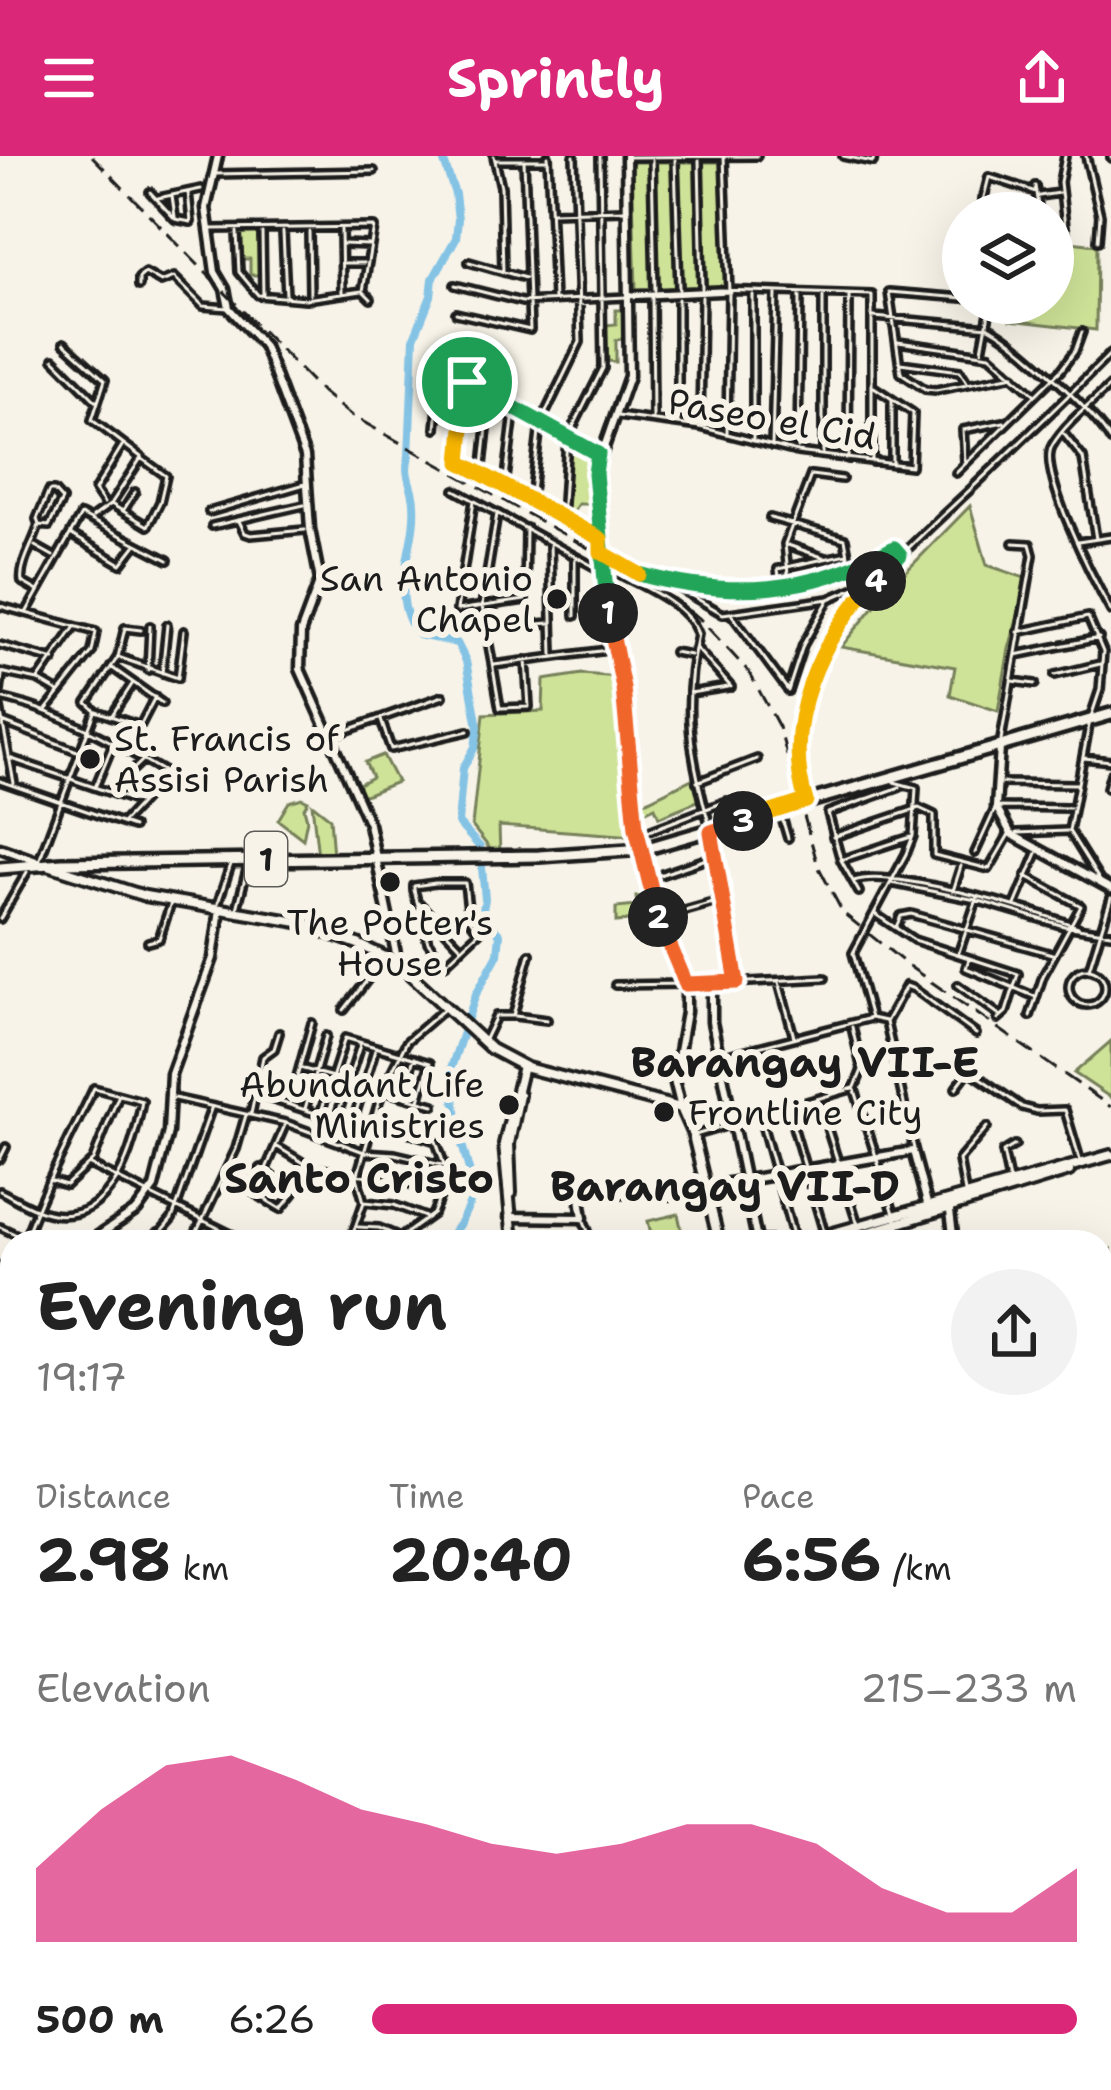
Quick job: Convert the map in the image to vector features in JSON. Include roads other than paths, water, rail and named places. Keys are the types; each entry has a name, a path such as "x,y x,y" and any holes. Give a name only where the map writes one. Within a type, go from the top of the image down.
{"main road":[{"name":"1","path":"0,868 38,863 643,851 1111,714"},
{"path":"38,863 172,901 307,924 386,955 484,1042 525,1067 681,1108 693,1135 716,1230"},
{"path":"513,1230 507,1144 525,1067"},
{"path":"870,1230 928,1208 1111,1157"},
{"path":"949,1202 986,1191"}],"street":[{"path":"218,156 206,208 214,268 230,308 264,346 304,450 310,529 320,580 303,624 299,656 304,683 369,824 398,963"},
{"path":"531,500 540,424 580,342 574,156"},
{"path":"562,518 567,439 603,368 600,156"},
{"path":"681,1108 674,1079 686,984 659,919 637,824 623,688 602,562 595,473 598,454 619,416 629,376 626,157 757,156"},
{"path":"847,156 873,162 874,156"},
{"path":"1060,192 1065,156"},
{"path":"1086,156 1102,234 1098,241"},
{"path":"724,157 730,291 727,434"},
{"path":"503,272 501,183 495,158 548,158 554,301"},
{"path":"652,158 653,421"},
{"path":"675,158 678,423"},
{"path":"699,158 700,427"},
{"path":"456,313 530,330 524,160"},
{"path":"212,174 374,171"},
{"path":"983,192 988,177 1048,192"},
{"path":"156,198 201,189"},
{"path":"150,192 175,219 191,222 188,191"},
{"path":"172,195 175,219"},
{"path":"190,208 206,208"},
{"path":"551,212 626,210"},
{"path":"209,229 374,227 363,291"},
{"path":"341,228 342,294"},
{"path":"237,230 240,276 263,297 310,298 363,291"},
{"path":"262,230 263,297"},
{"path":"283,230 286,295"},
{"path":"309,231 310,298"},
{"path":"1102,234 1111,235"},
{"path":"341,244 369,245"},
{"path":"469,262 529,279"},
{"path":"342,263 366,263"},
{"path":"140,286 145,273 161,282 174,277 203,306 230,308"},
{"path":"455,285 508,300 530,301 730,291 872,295 872,462"},
{"path":"363,291 371,299"},
{"path":"942,296 893,291 887,297 901,373 925,389 1014,375"},
{"path":"753,443 754,294"},
{"path":"772,448 776,294"},
{"path":"797,452 800,294"},
{"path":"823,295 823,455"},
{"path":"848,459 849,295"},
{"path":"874,317 989,327 1012,339 1111,441"},
{"path":"981,352 989,324"},
{"path":"956,472 1053,379 1075,351 1082,332"},
{"path":"895,342 981,352 1035,396"},
{"path":"64,343 105,380 92,420 166,476 148,526 108,504 95,490 123,444"},
{"path":"479,348 467,385 459,459 601,539"},
{"path":"436,429 449,351"},
{"path":"806,801 797,743 813,680 842,620 900,555 1111,353"},
{"path":"54,359 99,403"},
{"path":"898,363 960,371 968,384"},
{"path":"440,384 467,385 598,454"},
{"path":"1111,385 1051,447 1048,461 1077,542 1111,611"},
{"path":"872,386 892,399 892,465"},
{"path":"482,476 491,396"},
{"name":"Paseo el Cid","path":"619,416 700,427 772,448 911,466 913,413 892,399"},
{"path":"504,488 514,410"},
{"path":"966,463 963,430 1007,422"},
{"path":"1063,433 1082,458 1096,539"},
{"path":"92,518 141,458"},
{"path":"789,586 785,544 811,475 842,479"},
{"path":"208,512 307,484"},
{"path":"454,490 575,556 668,582 731,591 789,586 850,569 894,548 900,555"},
{"path":"36,590 21,578 37,519 49,491 54,491 62,500 50,526 39,525"},
{"path":"123,511 135,492"},
{"path":"474,501 457,610 525,600 526,528"},
{"path":"212,526 308,504"},
{"path":"26,613 81,514 168,560"},
{"path":"497,514 482,606 500,708 529,706 526,660"},
{"path":"770,518 845,539 850,569"},
{"path":"239,520 251,536 310,529"},
{"path":"71,534 121,565 136,545"},
{"path":"1077,542 1111,537"},
{"path":"550,542 553,657"},
{"path":"975,853 997,807 1000,748 1033,555 1028,543 1013,543"},
{"path":"785,544 826,559"},
{"path":"33,546 54,557"},
{"path":"780,587 778,568 849,554"},
{"path":"575,556 575,616"},
{"path":"602,562 678,608 698,634 688,693 690,747 716,855 737,982"},
{"path":"668,582 717,613 730,614 829,599 855,588"},
{"path":"730,614 767,657 788,691 803,645 829,599"},
{"path":"0,605 96,632 92,652 45,711"},
{"path":"1018,632 1088,617 1099,638 1100,690 1069,831 1108,891 1089,969"},
{"path":"486,628 550,623"},
{"path":"38,680 76,625"},
{"path":"162,675 167,625"},
{"path":"148,670 150,626"},
{"path":"141,630 125,628 118,657 87,703 96,711 140,726 155,697"},
{"path":"118,657 178,678 184,631"},
{"path":"1014,656 1099,638"},
{"path":"0,645 55,661"},
{"path":"688,693 731,687 695,648"},
{"path":"492,665 615,649"},
{"path":"674,652 694,655"},
{"path":"1055,675 1102,663"},
{"path":"110,667 162,703"},
{"path":"0,691 1,672 38,680 59,692"},
{"path":"1011,680 1035,684"},
{"path":"111,715 134,682"},
{"path":"329,737 443,696"},
{"path":"0,698 88,730 168,774 123,822"},
{"path":"0,708 15,785"},
{"path":"0,919 38,863 96,711"},
{"path":"380,718 391,749 468,731"},
{"path":"1,722 80,752"},
{"path":"96,785 113,742"},
{"path":"9,758 140,803"},
{"path":"1082,758 1111,761"},
{"path":"697,782 757,759"},
{"path":"112,791 143,760"},
{"path":"1107,788 1111,774"},
{"path":"887,779 901,787"},
{"path":"0,781 134,826"},
{"path":"1000,784 1076,784"},
{"path":"859,892 832,837 828,813 901,787 916,788 913,836 853,953 871,1018"},
{"path":"640,834 727,801"},
{"path":"997,807 1071,808"},
{"path":"997,807 1012,834 1108,891"},
{"path":"832,837 915,808 934,814 934,855 989,869 1012,834"},
{"path":"780,810 788,838"},
{"path":"637,824 643,851"},
{"path":"1012,834 1069,831"},
{"path":"842,860 913,836"},
{"path":"0,848 38,863"},
{"path":"1014,909 1038,851"},
{"path":"649,878 716,855"},
{"path":"236,910 250,859"},
{"path":"108,1230 150,1194 160,1172 171,1074 213,958 219,908 232,860"},
{"path":"953,892 962,864"},
{"path":"854,881 877,876 977,899"},
{"path":"1026,876 1081,906 1054,955 1030,1016"},
{"path":"891,881 1111,933"},
{"path":"465,883 469,918 479,935 463,949 445,964 434,952 414,886 465,883"},
{"path":"958,953 977,899"},
{"path":"148,942 159,939 172,901"},
{"path":"659,919 724,901"},
{"path":"419,903 463,949"},
{"path":"874,913 914,940 1018,974 1000,1018 958,985"},
{"path":"896,928 905,913 1054,955"},
{"path":"409,973 434,952"},
{"path":"513,1016 530,954"},
{"path":"344,1010 386,955"},
{"path":"970,957 966,968 1036,997"},
{"path":"1089,969 1103,976 1106,985 1090,1006 1072,997 1069,990 1077,972 1089,969"},
{"path":"615,985 825,978"},
{"path":"778,981 794,1037"},
{"path":"712,984 712,1022 755,1230"},
{"path":"928,1208 886,1022 906,986 976,1034"},
{"path":"355,1230 364,1202 356,1177 382,1091 410,1036 450,1011"},
{"path":"484,1042 496,1016 547,1019"},
{"path":"721,1061 871,1018 886,1022"},
{"path":"289,1105 312,1023"},
{"path":"851,1024 862,1070 854,1088 899,1230"},
{"path":"198,1230 236,1149 263,1057 274,1049 279,1034"},
{"path":"305,1110 326,1036"},
{"path":"320,1115 345,1038 430,1063 418,1100"},
{"path":"336,1120 361,1043"},
{"path":"352,1125 376,1048"},
{"path":"403,1096 414,1058"},
{"path":"960,1064 1030,1110 1065,1110 1083,1165"},
{"path":"300,1067 434,1105"},
{"path":"956,1088 969,1070"},
{"path":"0,1191 36,1209 73,1214 99,1199 118,1179 135,1140 142,1101 94,1088 48,1179 36,1209 29,1230"},
{"path":"693,1135 854,1088"},
{"path":"48,1179 66,1185 90,1165 118,1095"},
{"path":"172,1097 286,1123 364,1152 446,1166"},
{"path":"818,1097 860,1230"},
{"path":"268,1098 370,1130"},
{"path":"162,1230 176,1209 212,1106"},
{"path":"788,1107 823,1230"},
{"path":"760,1116 794,1230"},
{"path":"372,1121 436,1142 446,1166 448,1184 440,1205 410,1230"},
{"path":"265,1171 286,1123"},
{"path":"966,1194 959,1160 987,1127"},
{"path":"1011,1184 1003,1152 1016,1145"},
{"path":"276,1146 312,1168 391,1179 445,1193"},
{"path":"0,1159 6,1147"},
{"path":"588,1230 579,1191 706,1192 913,1151"},
{"path":"90,1165 220,1230"},
{"path":"258,1170 265,1171 295,1193 281,1209 248,1189 258,1170"},
{"path":"364,1202 394,1205 427,1218"},
{"path":"949,1202 952,1230"},
{"path":"510,1217 584,1218"},
{"path":"356,1227 384,1230"}],"waterway":[{"path":"442,156 458,219 456,238 433,279 414,338 407,469 414,520 404,605 419,635 457,643 466,661 478,727 475,747 463,768 458,823 480,847 482,915 500,934 498,954 476,994 450,1071 475,1192 455,1230"}],"railway":[{"path":"92,156 322,392 349,414 642,578 699,618 749,672 779,727 818,866 843,913 910,967 1111,1107"}],"place":[{"name":"San Antonio Chapel","path":"557,599"},
{"name":"St. Francis of Assisi Parish","path":"90,759"},
{"name":"The Potter's House","path":"390,882"},
{"name":"Abundant Life Ministries","path":"509,1105"},
{"name":"Frontline City","path":"664,1112"}],"district":[{"name":"Barangay VII-E","path":"805,1062"},
{"name":"Santo Cristo","path":"359,1178"},
{"name":"Barangay VII-D","path":"725,1186"}]}
